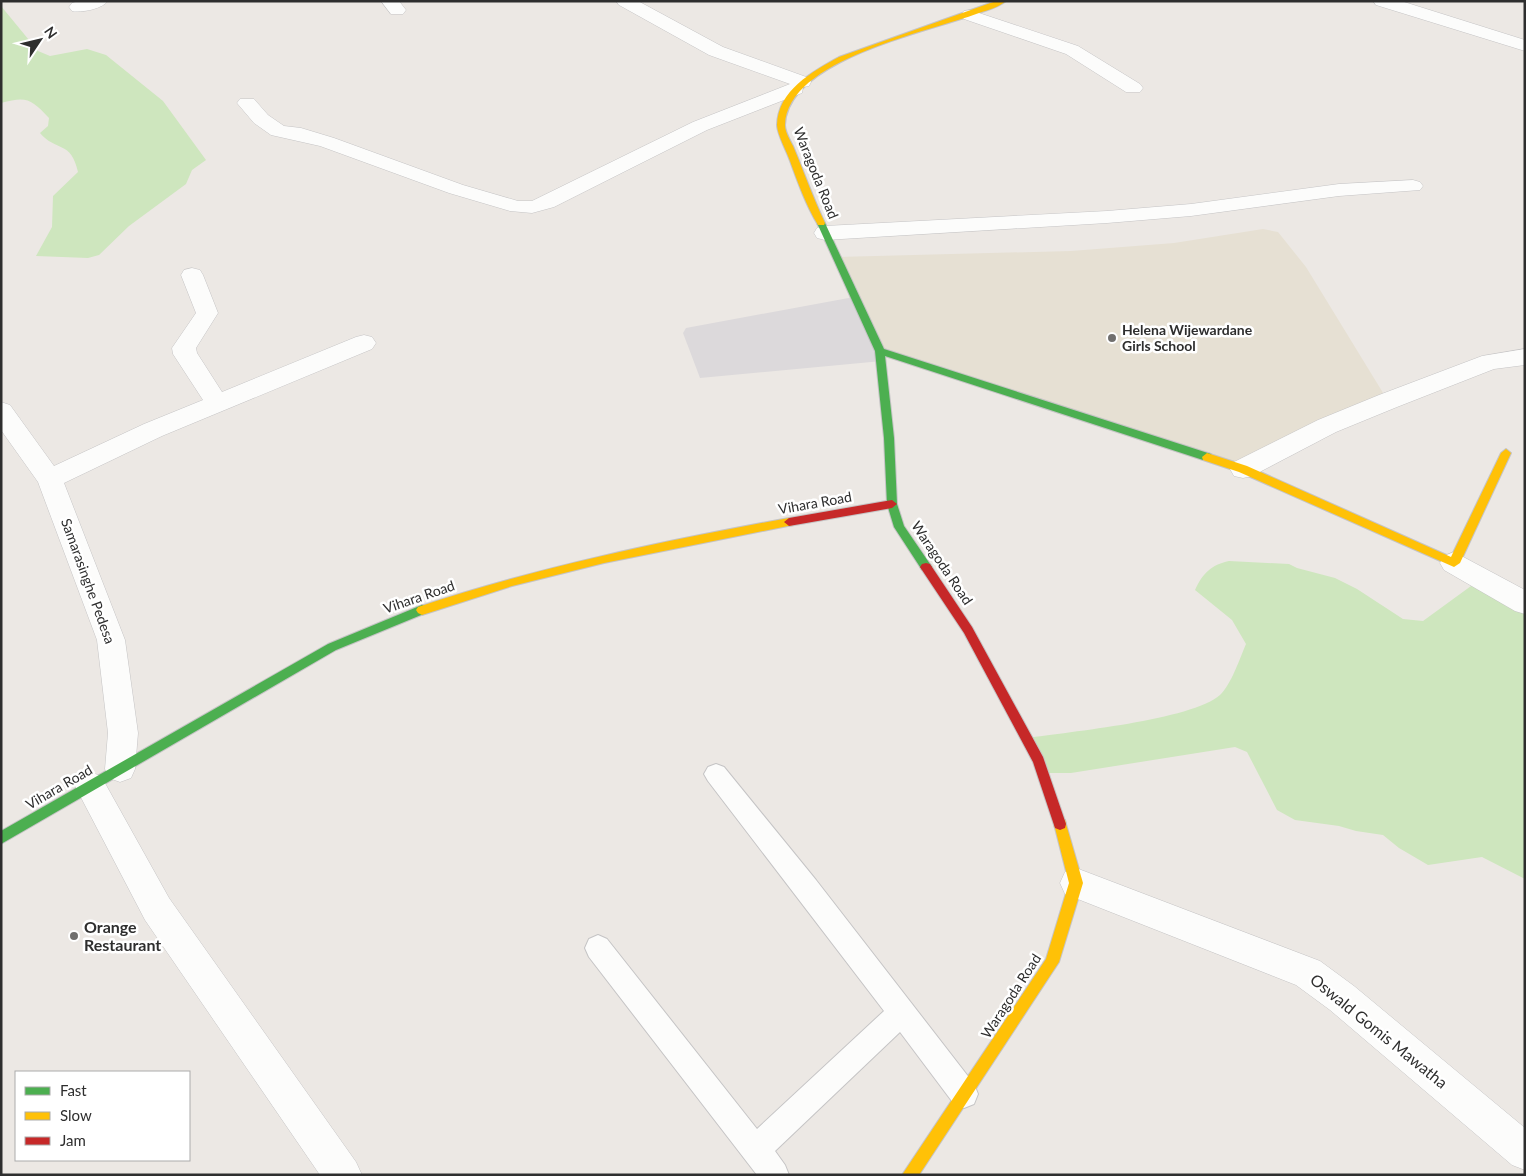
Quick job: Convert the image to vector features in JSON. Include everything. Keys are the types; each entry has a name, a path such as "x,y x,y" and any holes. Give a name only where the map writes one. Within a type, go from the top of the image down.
{"main road":[{"name":"Waragoda Road","path":"910,1175 1052,962 1076,884 1061,827 1038,761 968,630 900,527 892,504 889,438 880,350 824,233 780,126 784,108 799,86 828,65 862,50 970,15 1003,1"},
{"path":"880,350 1243,469 1454,563 1506,453"},
{"name":"Vihara Road","path":"1,838 332,647 366,632 493,587 656,547 892,504"}],"street":[{"path":"78,7 99,1"},
{"path":"625,1 716,51 770,72 799,86"},
{"path":"1382,1 1525,46"},
{"path":"970,15 1072,50 1133,88"},
{"path":"247,104 261,119 278,131 301,134 327,142 456,189 517,207 532,207 546,203 688,130 750,103 799,86"},
{"path":"824,233 1107,217 1191,210 1339,190 1413,186"},
{"path":"192,275 207,313 184,348 185,354 217,404"},
{"path":"50,480 153,430 364,343"},
{"path":"1243,469 1327,426 1388,401 1490,362 1525,357"},
{"name":"Samarasinghe Pedesa","path":"1,412 50,480 112,640 123,733 120,769"},
{"path":"1454,563 1525,603"},
{"path":"90,786 157,909 343,1175"},
{"name":"Oswald Gomis Mawatha","path":"1076,884 1308,973 1342,998 1525,1152"}],"lane":[{"path":"716,774 964,1094"},
{"path":"598,948 775,1175"},
{"path":"755,1150 902,1012"}],"shaded area":[{"name":"Helena Wijewardane Girls School","path":"1263,229 1278,232 1306,267 1388,401 1243,469 880,351 836,257 1071,251 1174,243"},
{"path":"854,297 882,361 700,378 683,333 686,328"}],"green space":[{"path":"1,6 38,51 50,56 87,49 106,55 163,101 206,160 192,170 186,184 129,226 99,255 88,258 36,256 52,227 53,196 78,172 71,155 40,133 48,126 49,118 38,107 33,103 23,100 1,103"},
{"path":"1229,561 1289,564 1335,578 1357,589 1403,619 1423,621 1482,578 1525,603 1525,879 1482,857 1428,865 1399,848 1383,835 1295,820 1277,810 1247,752 1235,747 1071,773 1043,773 1027,738 1128,724 1157,718 1205,704 1224,691 1246,644 1232,620 1195,590 1201,579 1212,567"}],"traffic: fast":[{"path":"821,223 880,351 889,438 892,504 899,527 926,567"},
{"path":"880,351 1207,457"},
{"path":"1,838 332,647 422,610"}],"traffic: slow":[{"path":"821,223 781,127 786,104 799,86 818,71 867,48 1003,1"},
{"path":"1207,457 1243,469 1454,563 1506,453"},
{"path":"422,610 467,595 558,570 696,539 789,522"},
{"path":"910,1175 1052,962 1076,883 1060,824"}],"traffic: jam":[{"path":"789,522 892,504"},
{"path":"926,567 968,630 1039,761 1060,824"}],"place":[{"name":"Helena Wijewardane Girls School","path":"1112,338"},
{"name":"Orange Restaurant","path":"74,936"}]}
